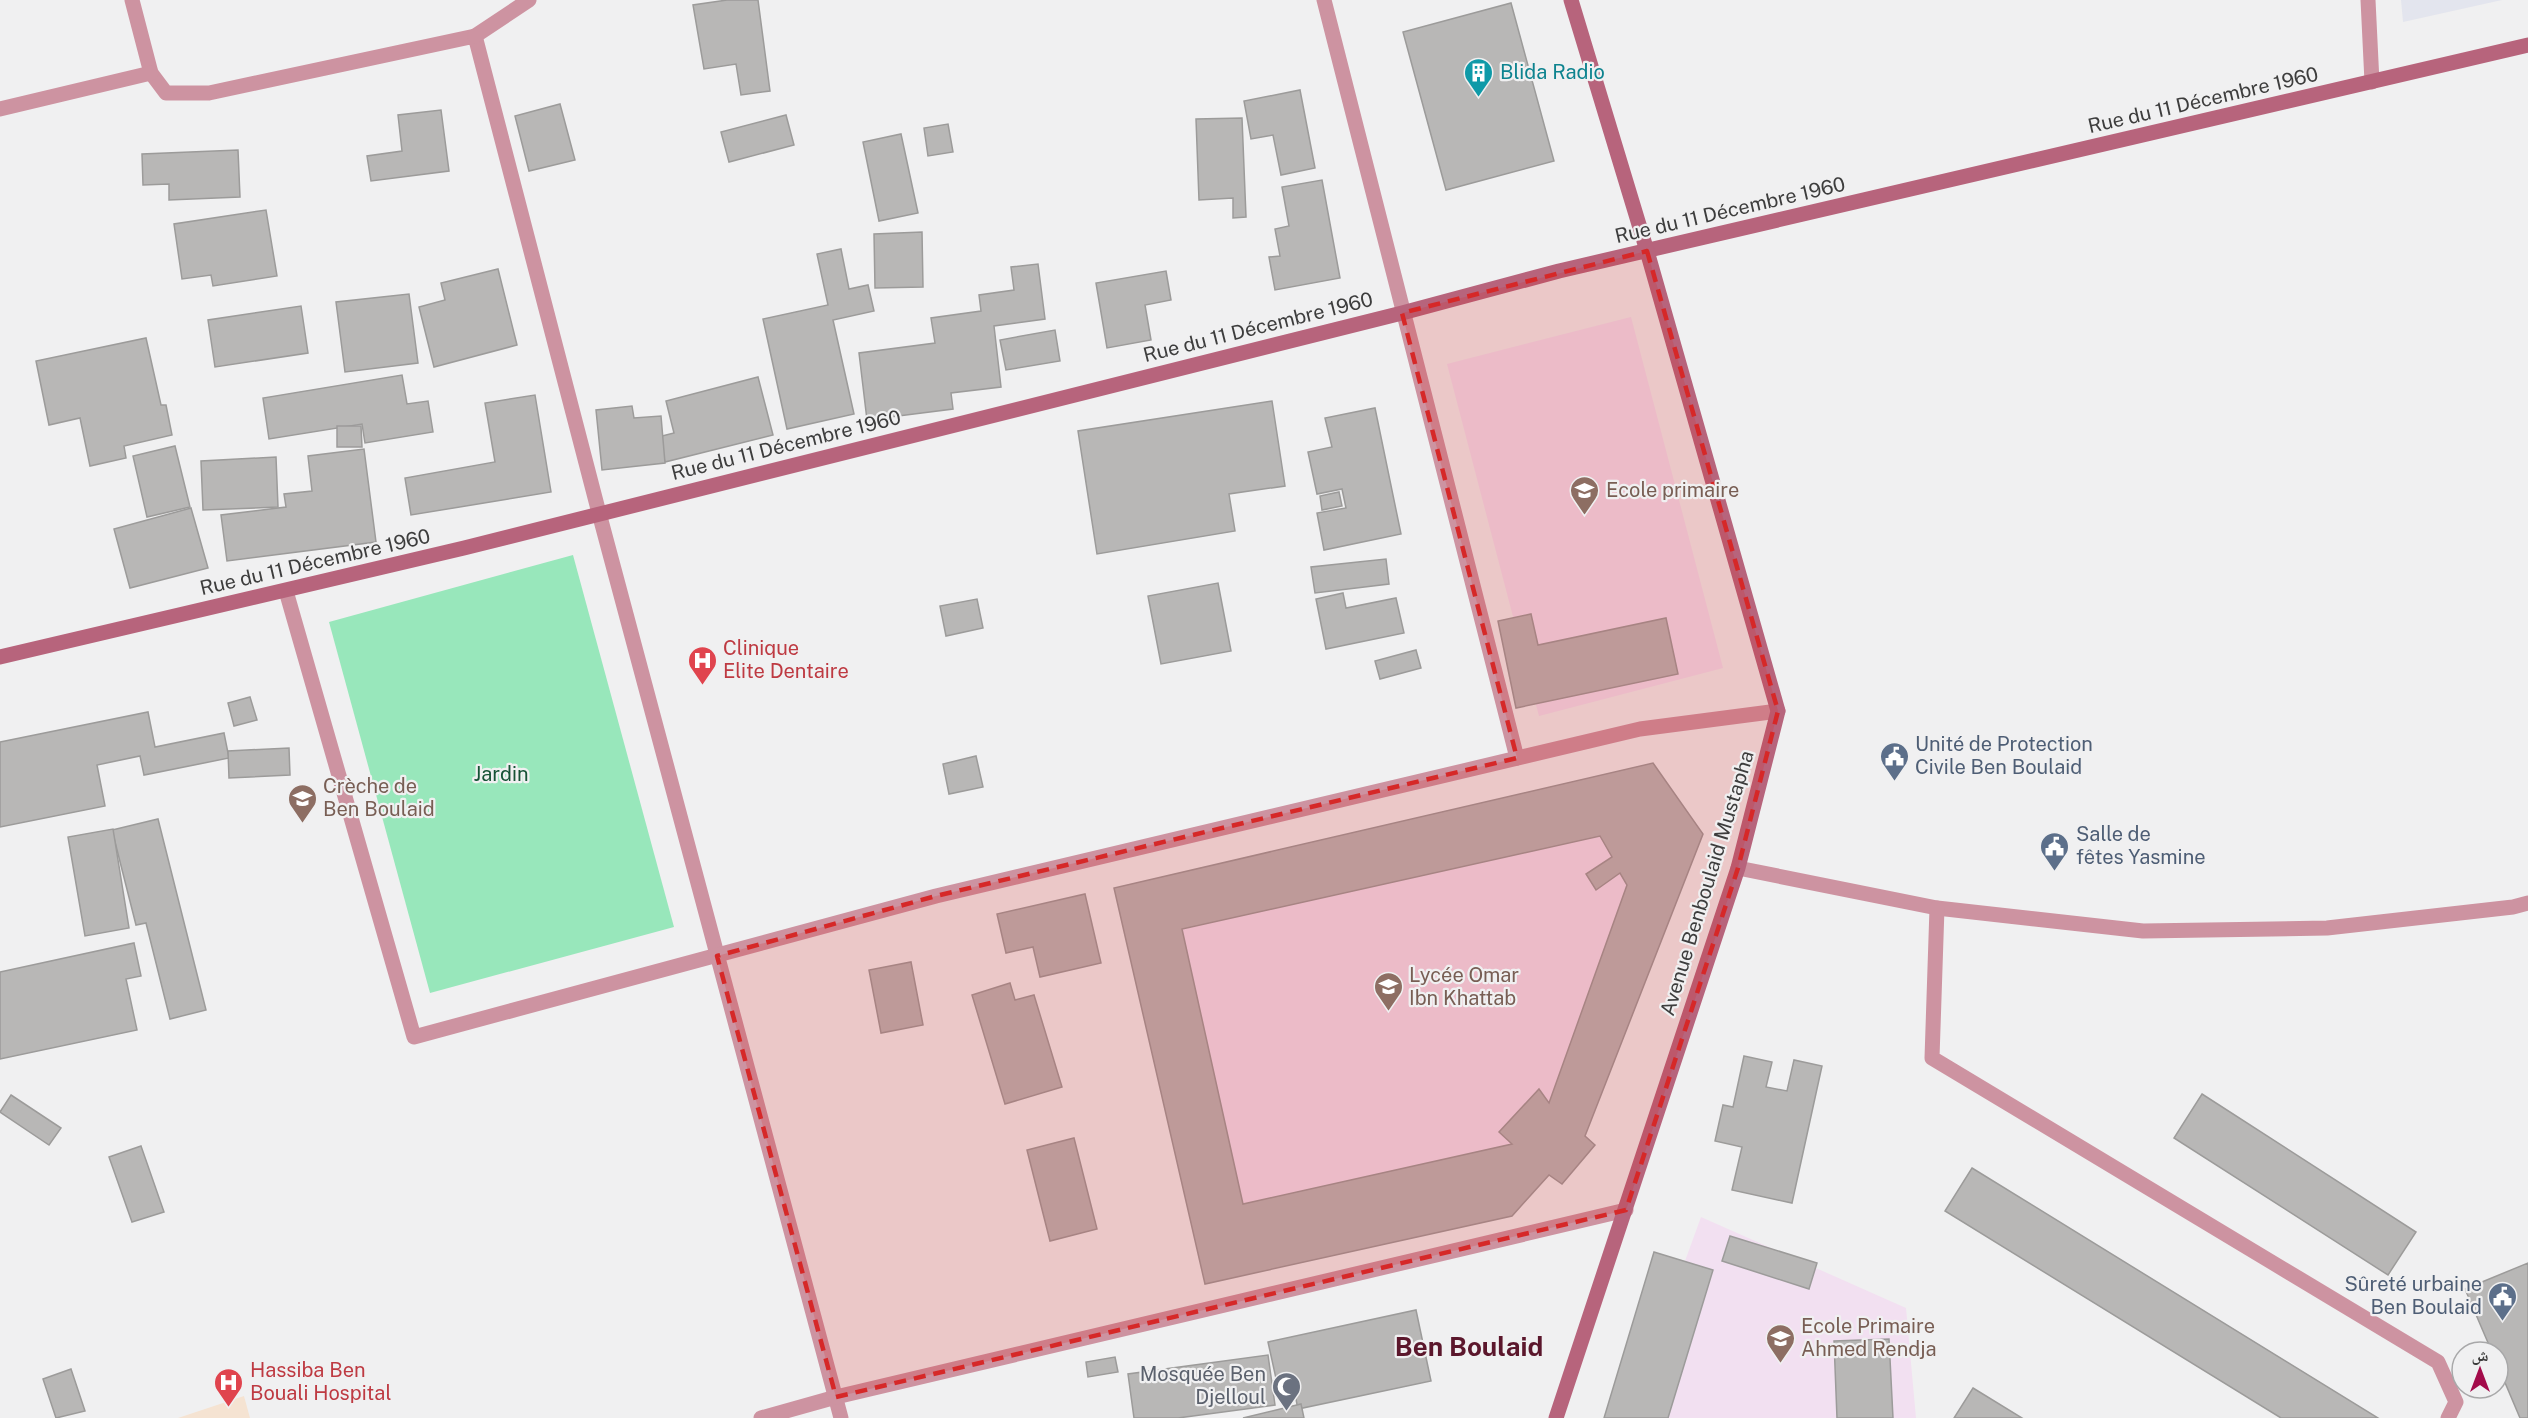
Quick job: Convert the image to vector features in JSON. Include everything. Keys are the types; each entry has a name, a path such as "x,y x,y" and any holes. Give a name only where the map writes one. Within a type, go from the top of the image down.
{"main road":[{"path":"1571,0 1647,251 1778,711"},
{"name":"Rue du 11 Décembre 1960","path":"0,657 286,591 1402,313 1559,271 2528,45"},
{"name":"Avenue Benboulaid Mustapha","path":"1556,1418 1738,868 1778,711"}],"street":[{"path":"132,0 151,73 165,93 209,93 475,36 529,0"},
{"path":"1324,0 1517,758"},
{"path":"2368,0 2372,82"},
{"path":"475,36 599,513 841,1418"},
{"path":"0,109 151,73"},
{"path":"286,591 414,1037 936,896 1640,729 1778,711"},
{"path":"1738,868 1937,908 2143,931 2327,928 2513,907 2528,903"},
{"path":"1937,908 1932,1058 2438,1362 2456,1402 2448,1418"},
{"path":"761,1418 836,1397 1626,1210"}],"highlighted area":[{"path":"1647,251 1778,711 1738,868 1626,1210 836,1397 717,956 936,896 1517,758 1402,313"}],"shaded area":[{"path":"2401,0 2502,0 2403,22"},
{"name":"Ecole primaire","path":"1631,317 1723,668 1539,716 1447,364"},
{"name":"Lycée Omar Ibn Khattab","path":"1653,763 1703,834 1585,1135 1595,1145 1562,1184 1549,1175 1512,1216 1205,1284 1114,888"},
{"name":"Ecole Primaire Ahmed Rendja","path":"1701,1217 1906,1308 1916,1418 1628,1418"},
{"name":"Hassiba Ben Bouali Hospital","path":"244,1396 250,1418 178,1418"}],"green space":[{"name":"Jardin","path":"573,555 674,927 430,993 329,622"}],"building":[{"path":"727,0 758,0 770,91 741,95 736,64 704,69 693,5"},
{"name":"Blida Radio","path":"1511,3 1554,161 1446,190 1403,32"},
{"path":"1300,90 1315,168 1281,175 1273,135 1251,139 1244,101"},
{"path":"560,104 575,160 529,171 515,116"},
{"path":"441,110 449,171 371,181 367,156 402,151 398,115"},
{"path":"786,115 794,145 729,162 721,132"},
{"path":"1242,118 1246,217 1233,218 1233,198 1199,200 1196,119"},
{"path":"948,124 953,152 928,156 924,128"},
{"path":"901,134 918,213 879,221 863,142"},
{"path":"238,150 240,197 169,200 169,184 143,185 142,154"},
{"path":"1322,180 1340,278 1275,290 1269,257 1280,256 1275,229 1289,226 1282,187"},
{"path":"266,210 277,276 213,286 211,275 182,279 174,224"},
{"path":"922,232 923,287 875,288 874,234"},
{"path":"841,249 849,289 868,285 874,311 833,320 854,414 787,429 763,319 828,305 817,254"},
{"path":"1038,264 1045,319 994,326 1001,387 951,393 953,409 867,420 859,353 935,343 931,318 981,311 979,295 1014,290 1011,267"},
{"path":"498,269 517,345 434,367 419,307 445,300 441,283"},
{"path":"1166,271 1171,300 1145,305 1151,340 1107,348 1096,283"},
{"path":"409,294 418,363 345,372 336,302"},
{"path":"301,306 308,353 215,367 208,320"},
{"path":"1055,330 1060,361 1006,370 1000,340"},
{"path":"146,338 161,405 166,405 172,435 124,446 126,458 90,466 80,418 49,425 36,361"},
{"path":"402,375 407,404 428,401 433,432 365,443 362,424 269,439 263,398"},
{"path":"758,377 773,435 665,462 658,437 674,433 666,401"},
{"path":"535,395 551,492 411,515 405,478 495,462 485,403"},
{"path":"1272,401 1285,486 1229,494 1235,531 1097,554 1078,431"},
{"path":"632,406 634,418 661,416 665,463 602,470 596,410"},
{"path":"1375,408 1401,534 1324,550 1317,513 1346,508 1342,489 1317,494 1308,452 1332,447 1325,418"},
{"path":"337,426 361,426 362,447 337,447"},
{"path":"175,446 190,507 147,517 133,456"},
{"path":"364,449 376,542 227,561 221,515 286,507 284,494 312,491 308,456"},
{"path":"276,457 278,507 203,510 201,461"},
{"path":"1339,492 1342,506 1322,510 1320,496"},
{"path":"191,508 208,568 130,588 114,529"},
{"path":"1386,559 1389,584 1315,593 1311,567"},
{"path":"1218,583 1231,651 1161,664 1148,596"},
{"path":"1343,593 1346,608 1396,598 1404,633 1326,649 1316,599"},
{"path":"977,599 983,628 946,636 940,606"},
{"path":"1531,614 1538,645 1666,618 1678,674 1516,708 1498,621"},
{"path":"1416,650 1421,668 1380,679 1375,661"},
{"path":"250,697 257,720 234,726 228,703"},
{"path":"148,712 155,747 224,733 229,758 144,775 140,756 97,765 105,806 0,827 0,742"},
{"path":"289,748 290,775 229,778 228,751"},
{"path":"976,756 983,787 949,794 943,764"},
{"path":"1653,763 1703,834 1585,1136 1595,1145 1562,1184 1549,1175 1512,1216 1205,1284 1114,888","holes":["1600,836 1612,857 1586,874 1596,890 1620,873 1627,885 1549,1103 1539,1089 1499,1132 1512,1144 1243,1204 1182,929"]},
{"path":"158,819 206,1010 170,1019 146,923 136,925 112,830"},
{"path":"113,829 129,928 85,936 68,837"},
{"path":"1085,894 1101,963 1040,977 1033,947 1006,953 997,914"},
{"path":"134,943 141,976 126,979 137,1030 0,1059 0,972"},
{"path":"911,962 923,1025 881,1033 869,970"},
{"path":"1010,983 1015,1000 1034,995 1062,1087 1005,1104 972,995"},
{"path":"1744,1056 1772,1062 1766,1087 1787,1091 1794,1060 1822,1066 1792,1203 1732,1190 1742,1147 1715,1141 1723,1105 1733,1107"},
{"path":"2202,1094 2416,1232 2388,1275 2174,1138"},
{"path":"11,1095 61,1128 49,1145 0,1112"},
{"path":"1074,1138 1097,1229 1050,1241 1027,1150"},
{"path":"141,1146 164,1212 132,1222 109,1157"},
{"path":"1972,1168 2378,1418 2281,1418 1945,1211"},
{"path":"1730,1236 1817,1263 1809,1289 1722,1261"},
{"path":"1654,1252 1713,1270 1668,1418 1604,1418"},
{"name":"Sûreté urbaine Ben Boulaid","path":"2528,1263 2528,1418 2520,1418 2510,1394 2510,1340 2487,1340 2465,1289"},
{"path":"1416,1310 1431,1381 1298,1409 1292,1380 1277,1383 1268,1342"},
{"path":"1889,1339 1893,1418 1837,1418 1834,1341"},
{"path":"1268,1355 1275,1405 1178,1418 1134,1418 1128,1374"},
{"path":"1115,1357 1118,1372 1088,1377 1086,1362"},
{"path":"71,1369 85,1411 56,1418 43,1379"},
{"path":"1973,1388 2022,1418 1954,1418"},
{"name":"Mosquée Ben Djelloul","path":"1301,1404 1304,1418 1243,1418"}],"place":[{"name":"Blida Radio","path":"1479,98"},
{"name":"Ecole primaire","path":"1585,516"},
{"name":"Clinique Elite Dentaire","path":"702,686"},
{"name":"Unité de Protection Civile Ben Boulaid","path":"1894,782"},
{"name":"Crèche de Ben Boulaid","path":"302,824"},
{"name":"Salle de fêtes Yasmine","path":"2055,872"},
{"name":"Lycée Omar Ibn Khattab","path":"1388,1012"},
{"name":"Sûreté urbaine Ben Boulaid","path":"2503,1322"},
{"name":"Ecole Primaire Ahmed Rendja","path":"1780,1364"},
{"name":"Hassiba Ben Bouali Hospital","path":"229,1408"},
{"name":"Mosquée Ben Djelloul","path":"1287,1412"}],"district":[{"name":"Ben Boulaid","path":"1469,1347"}]}
